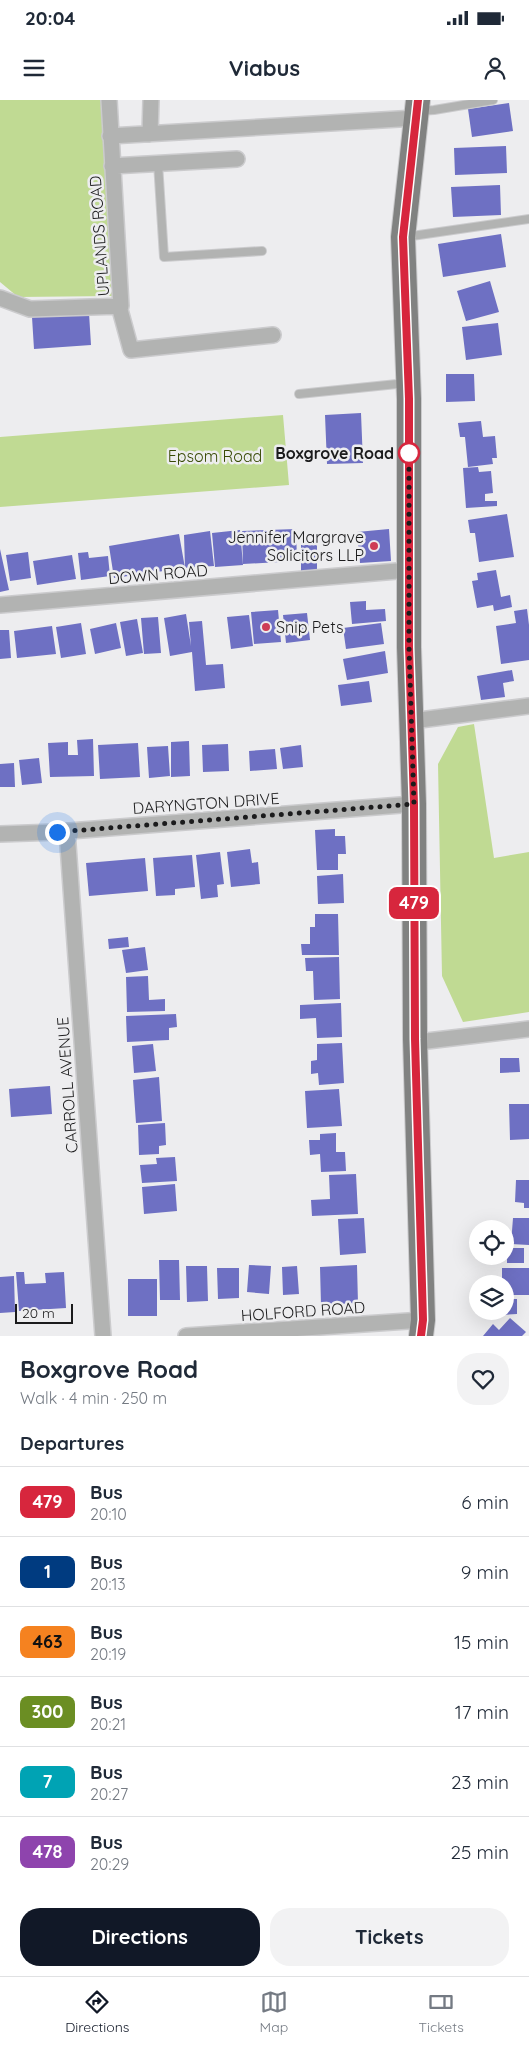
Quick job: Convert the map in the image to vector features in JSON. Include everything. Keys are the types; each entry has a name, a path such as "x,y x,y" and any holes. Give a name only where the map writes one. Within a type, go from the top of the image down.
{"main road":[{"path":"417,109 403,237 408,382 409,570 414,804 415,1039 422,1328"}],"street":[{"name":"UPLANDS ROAD","path":"0,298 30,309 121,306 109,100"},
{"path":"150,134 151,100"},
{"path":"110,136 150,134 417,109"},
{"path":"112,166 237,159"},
{"path":"119,306 131,350 273,335"},
{"name":"DOWN ROAD","path":"0,605 409,570"},
{"path":"412,721 529,706"},
{"name":"DARYNGTON DRIVE","path":"0,834 67,831 414,804"},
{"name":"CARROLL AVENUE","path":"67,831 103,1336"},
{"path":"415,1039 427,1041 529,1029"},
{"name":"HOLFORD ROAD","path":"186,1336 422,1328"}],"lane":[{"path":"417,109 434,110 493,100"},
{"path":"158,163 164,257 262,251"},
{"path":"403,237 529,219"},
{"path":"299,394 408,382"}],"green space":[{"path":"0,100 104,100 113,296 18,297 0,282"},
{"name":"Epsom Road","path":"283,415 289,485 0,507 0,437"},
{"path":"474,724 494,858 529,852 529,1012 463,1022 442,976 438,764 458,727"}],"building":[{"path":"509,103 513,131 472,137 468,109"},
{"path":"506,146 507,173 455,175 454,148"},
{"path":"500,185 501,215 453,217 451,187"},
{"path":"501,234 506,267 443,277 438,244"},
{"path":"490,281 499,312 466,321 457,291"},
{"path":"89,313 91,345 34,349 32,317"},
{"path":"498,323 502,355 466,360 462,327"},
{"path":"446,374 474,374 475,401 446,402"},
{"path":"361,413 363,463 327,464 325,415"},
{"path":"481,421 483,437 495,436 497,458 492,458 493,464 468,467 465,437 460,437 458,423"},
{"path":"478,467 479,472 491,471 493,493 485,494 485,501 497,501 497,506 466,508 463,468"},
{"path":"507,514 514,557 479,562 475,533 470,533 468,520"},
{"path":"296,529 297,561 243,564 242,531"},
{"name":"Jennifer Margrave Solicitors LLP","path":"389,529 391,561 360,563 357,532"},
{"path":"240,530 243,565 215,567 212,533"},
{"path":"210,531 214,566 185,568 184,535"},
{"path":"179,534 185,568 114,578 109,546"},
{"path":"301,545 317,545 317,570 301,571"},
{"path":"0,549 9,590 0,592"},
{"path":"28,552 31,578 10,581 6,555"},
{"path":"88,552 89,558 108,556 110,576 81,580 78,553"},
{"path":"72,555 76,579 37,585 33,561"},
{"path":"496,570 501,597 510,595 512,607 494,611 493,605 477,608 472,581 478,580 477,573"},
{"path":"366,601 366,610 385,609 386,621 352,624 350,602"},
{"path":"527,609 529,660 501,664 496,626 516,623 514,611"},
{"name":"Snip Pets","path":"278,610 281,642 254,644 251,612"},
{"path":"307,613 310,640 286,643 283,615"},
{"path":"186,614 191,646 189,622 202,621 206,665 223,664 225,688 195,691 192,652 170,656 164,618"},
{"path":"249,615 253,646 231,649 227,617"},
{"path":"158,617 161,653 144,654 141,618"},
{"path":"137,619 143,653 126,656 120,622"},
{"path":"81,623 86,654 61,658 56,627"},
{"path":"116,623 121,648 95,654 90,629"},
{"path":"381,623 384,644 346,649 343,628"},
{"path":"52,626 56,654 17,658 14,631"},
{"path":"0,630 9,630 11,658 0,659"},
{"path":"385,651 388,673 347,680 343,659"},
{"path":"512,670 514,681 503,683 505,697 481,700 477,676"},
{"path":"369,681 372,702 341,706 338,685"},
{"path":"93,739 94,776 50,777 48,743 68,742 68,755 78,755 77,740"},
{"path":"189,741 190,776 171,777 171,742"},
{"path":"138,743 140,777 100,779 98,745"},
{"path":"228,744 229,771 203,772 202,745"},
{"path":"301,745 303,767 283,769 280,748"},
{"path":"168,746 170,776 149,778 147,747"},
{"path":"275,749 277,769 250,771 249,751"},
{"path":"39,758 42,783 22,785 19,760"},
{"path":"14,763 15,787 0,787 0,764"},
{"path":"335,829 335,836 345,836 346,854 338,854 338,870 317,870 315,830"},
{"path":"250,849 252,863 258,862 260,884 231,887 227,852"},
{"path":"220,852 224,884 217,885 218,897 201,899 196,855"},
{"path":"192,855 195,887 175,889 175,895 156,896 153,858"},
{"path":"145,858 148,891 89,896 86,863"},
{"path":"343,874 344,903 318,904 317,876"},
{"path":"315,914 338,914 339,955 302,955 301,944 310,944 310,927 315,927"},
{"path":"128,937 129,947 109,949 108,939"},
{"path":"145,947 148,970 126,973 122,950"},
{"path":"339,957 340,999 314,1000 313,971 306,971 305,958"},
{"path":"148,976 149,1000 165,999 165,1011 127,1012 126,977"},
{"path":"341,1003 342,1037 317,1038 316,1018 300,1019 300,1005"},
{"path":"176,1014 177,1027 169,1028 169,1040 127,1042 126,1016"},
{"path":"342,1043 344,1083 319,1085 318,1073 311,1074 311,1061 317,1060 317,1044"},
{"path":"153,1044 156,1071 134,1073 132,1046"},
{"path":"500,1058 519,1058 520,1072 500,1073"},
{"path":"159,1077 162,1121 136,1123 133,1080"},
{"path":"50,1086 52,1114 11,1117 9,1089"},
{"path":"339,1089 342,1126 307,1128 305,1091"},
{"path":"509,1104 529,1104 529,1139 510,1140"},
{"path":"165,1123 166,1145 159,1146 159,1154 139,1155 138,1125"},
{"path":"336,1133 336,1152 345,1152 346,1171 321,1172 320,1154 310,1155 309,1140 320,1140 320,1134"},
{"path":"175,1157 177,1181 142,1183 140,1165 157,1164 156,1158"},
{"path":"356,1174 358,1214 312,1216 311,1200 330,1199 329,1175"},
{"path":"516,1180 529,1180 529,1208 524,1208 524,1203 515,1202"},
{"path":"175,1184 177,1211 144,1214 142,1187"},
{"path":"364,1218 366,1253 340,1255 338,1219"},
{"path":"513,1218 529,1218 529,1245 514,1244"},
{"path":"514,1248 524,1248 524,1263 514,1263"},
{"path":"159,1260 179,1260 180,1300 160,1300"},
{"path":"249,1265 271,1266 269,1294 247,1292"},
{"path":"357,1265 358,1303 321,1305 320,1267"},
{"path":"186,1266 207,1266 208,1301 187,1302"},
{"path":"297,1266 299,1294 283,1295 282,1267"},
{"path":"217,1268 239,1268 239,1298 218,1299"},
{"path":"502,1268 529,1268 529,1295 514,1295 514,1275 502,1275"},
{"path":"16,1272 24,1272 25,1284 46,1283 45,1273 64,1272 66,1308 19,1311"},
{"path":"14,1276 15,1312 0,1313 0,1277"},
{"path":"128,1279 157,1279 157,1316 128,1316"},
{"path":"514,1299 517,1299 517,1314 514,1314"},
{"path":"508,1320 512,1320 526,1332 522,1336 483,1336 493,1324 499,1330"}],"bus line":[{"name":"479","path":"418,100 403,237 409,399 409,647 414,804 415,1039 423,1320 421,1336"}],"place":[{"name":"Boxgrove Road","path":"409,453"},
{"name":"Jennifer Margrave Solicitors LLP","path":"374,546"},
{"name":"Snip Pets","path":"266,627"}],"route":[{"path":"57,832 414,804 409,647 409,453"}]}
